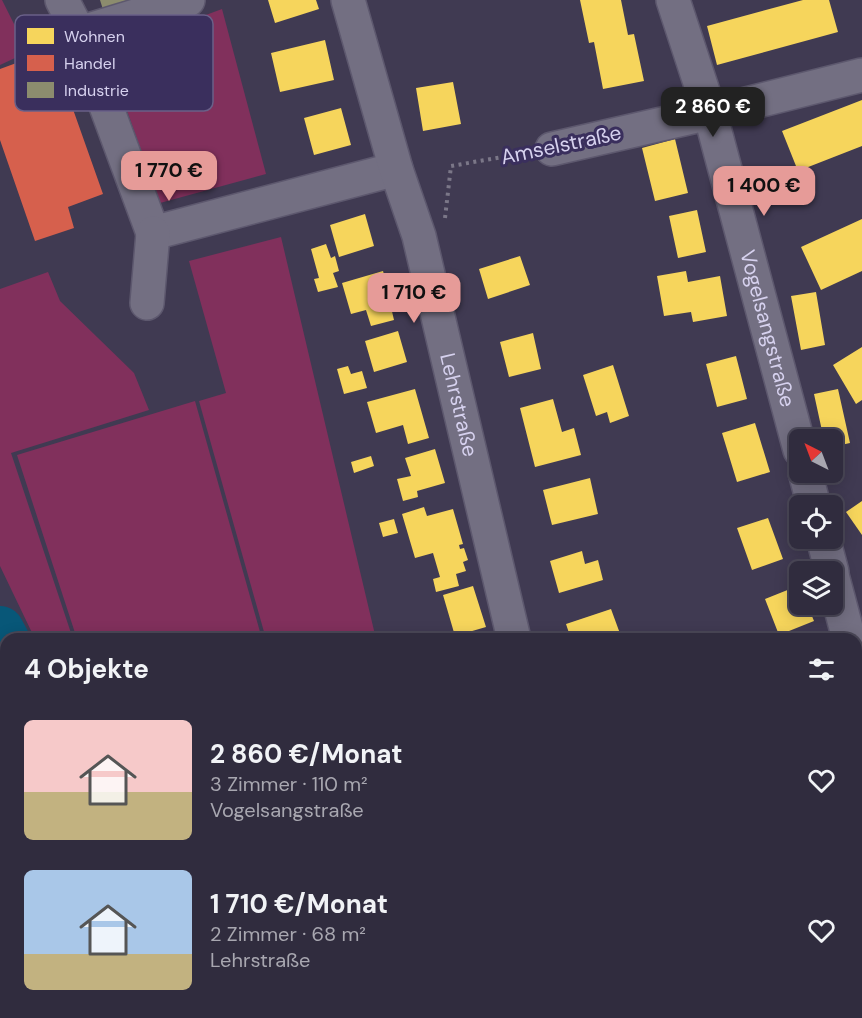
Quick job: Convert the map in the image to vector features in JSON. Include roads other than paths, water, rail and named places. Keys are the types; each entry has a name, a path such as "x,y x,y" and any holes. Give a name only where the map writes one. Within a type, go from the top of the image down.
{"street":[{"path":"62,0 69,15"},
{"path":"138,15 188,0"},
{"name":"Lehrstraße","path":"348,0 396,169 419,236 513,633"},
{"name":"Vogelsangstraße","path":"674,0 710,113 794,429"},
{"name":"Amselstraße","path":"552,149 862,75"},
{"path":"107,111 153,233 147,303"},
{"path":"153,233 396,169"},
{"path":"843,613 848,633"}]}
